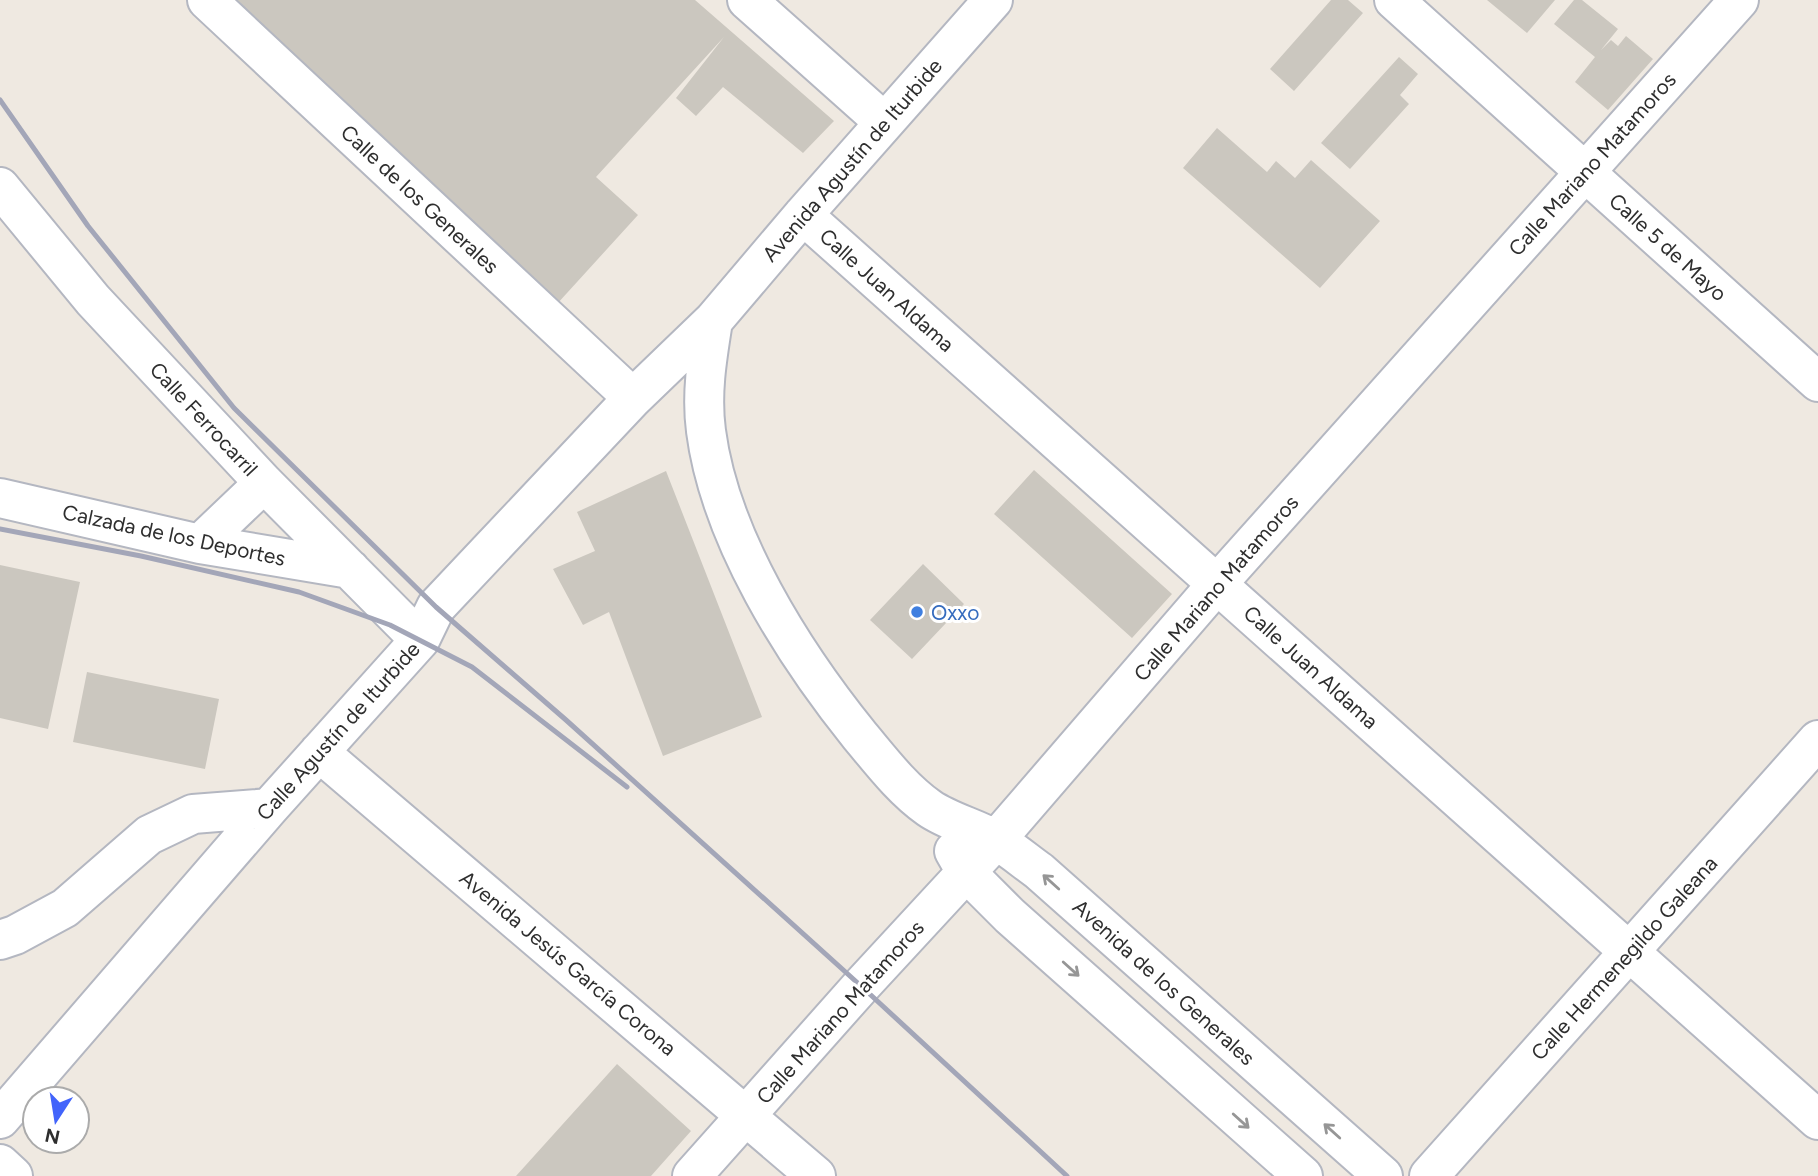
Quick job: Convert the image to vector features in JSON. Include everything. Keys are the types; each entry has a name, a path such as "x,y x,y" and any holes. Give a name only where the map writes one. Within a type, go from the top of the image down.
{"street":[{"name":"Calle de los Generales","path":"207,0 633,398"},
{"path":"747,0 884,122"},
{"name":"Avenida Agustín de Iturbide","path":"713,321 993,0"},
{"name":"Calle 5 de Mayo","path":"1394,0 1818,382"},
{"name":"Calle Mariano Matamoros","path":"692,1176 861,986 996,840 1217,584 1739,0"},
{"name":"Calle Ferrocarril","path":"0,187 93,300 264,483 420,640"},
{"name":"Calle Juan Aldama","path":"803,215 1818,1120"},
{"name":"Calle Agustín de Iturbide","path":"0,1119 269,808 420,640 436,607 633,398 713,321"},
{"name":"Avenida de los Generales","path":"713,321 704,379 706,430 716,479 736,533 775,613 831,700 889,772 930,809 996,840 1039,871 1383,1176"},
{"path":"200,544 264,483"},
{"name":"Calzada de los Deportes","path":"0,498 200,544 349,569"},
{"name":"Calle Hermenegildo Galeana","path":"1429,1176 1818,740"},
{"name":"Avenida Jesús García Corona","path":"319,751 816,1176"},
{"path":"0,940 65,908 149,835 192,814 269,808"},
{"name":"Avenida de los Generales","path":"930,809 966,873 1010,916 1303,1176"},
{"path":"0,1164 13,1176"}],"building":[{"path":"222,0 695,0 834,121 803,153 723,87 696,116 676,98 724,37 596,177 638,215 557,304"},
{"path":"1331,0 1348,0 1363,13 1294,91 1270,69"},
{"path":"1487,0 1555,0 1527,33"},
{"path":"1574,0 1582,0 1618,29 1601,50 1611,40 1618,46 1626,36 1653,59 1608,110 1575,82 1595,57 1554,24"},
{"path":"1399,57 1418,74 1400,95 1409,104 1350,169 1321,143"},
{"path":"1217,128 1267,172 1276,161 1295,178 1311,160 1380,221 1320,288 1183,168"},
{"path":"1034,470 1172,594 1132,638 994,514"},
{"path":"666,471 762,717 663,756 609,612 583,625 553,569 595,551 577,512"},
{"name":"Oxxo","path":"923,564 964,604 912,659 870,620"},
{"path":"0,565 80,582 48,729 0,718"},
{"path":"87,672 219,699 205,769 73,742"},
{"path":"617,1064 691,1131 651,1176 516,1176"}],"railway":[{"path":"0,100 88,226 234,408 436,607 566,720 861,986 1067,1176"},
{"path":"0,529 141,556 299,592 390,625 472,667 627,787"}],"place":[{"name":"Oxxo","path":"917,612"}]}
